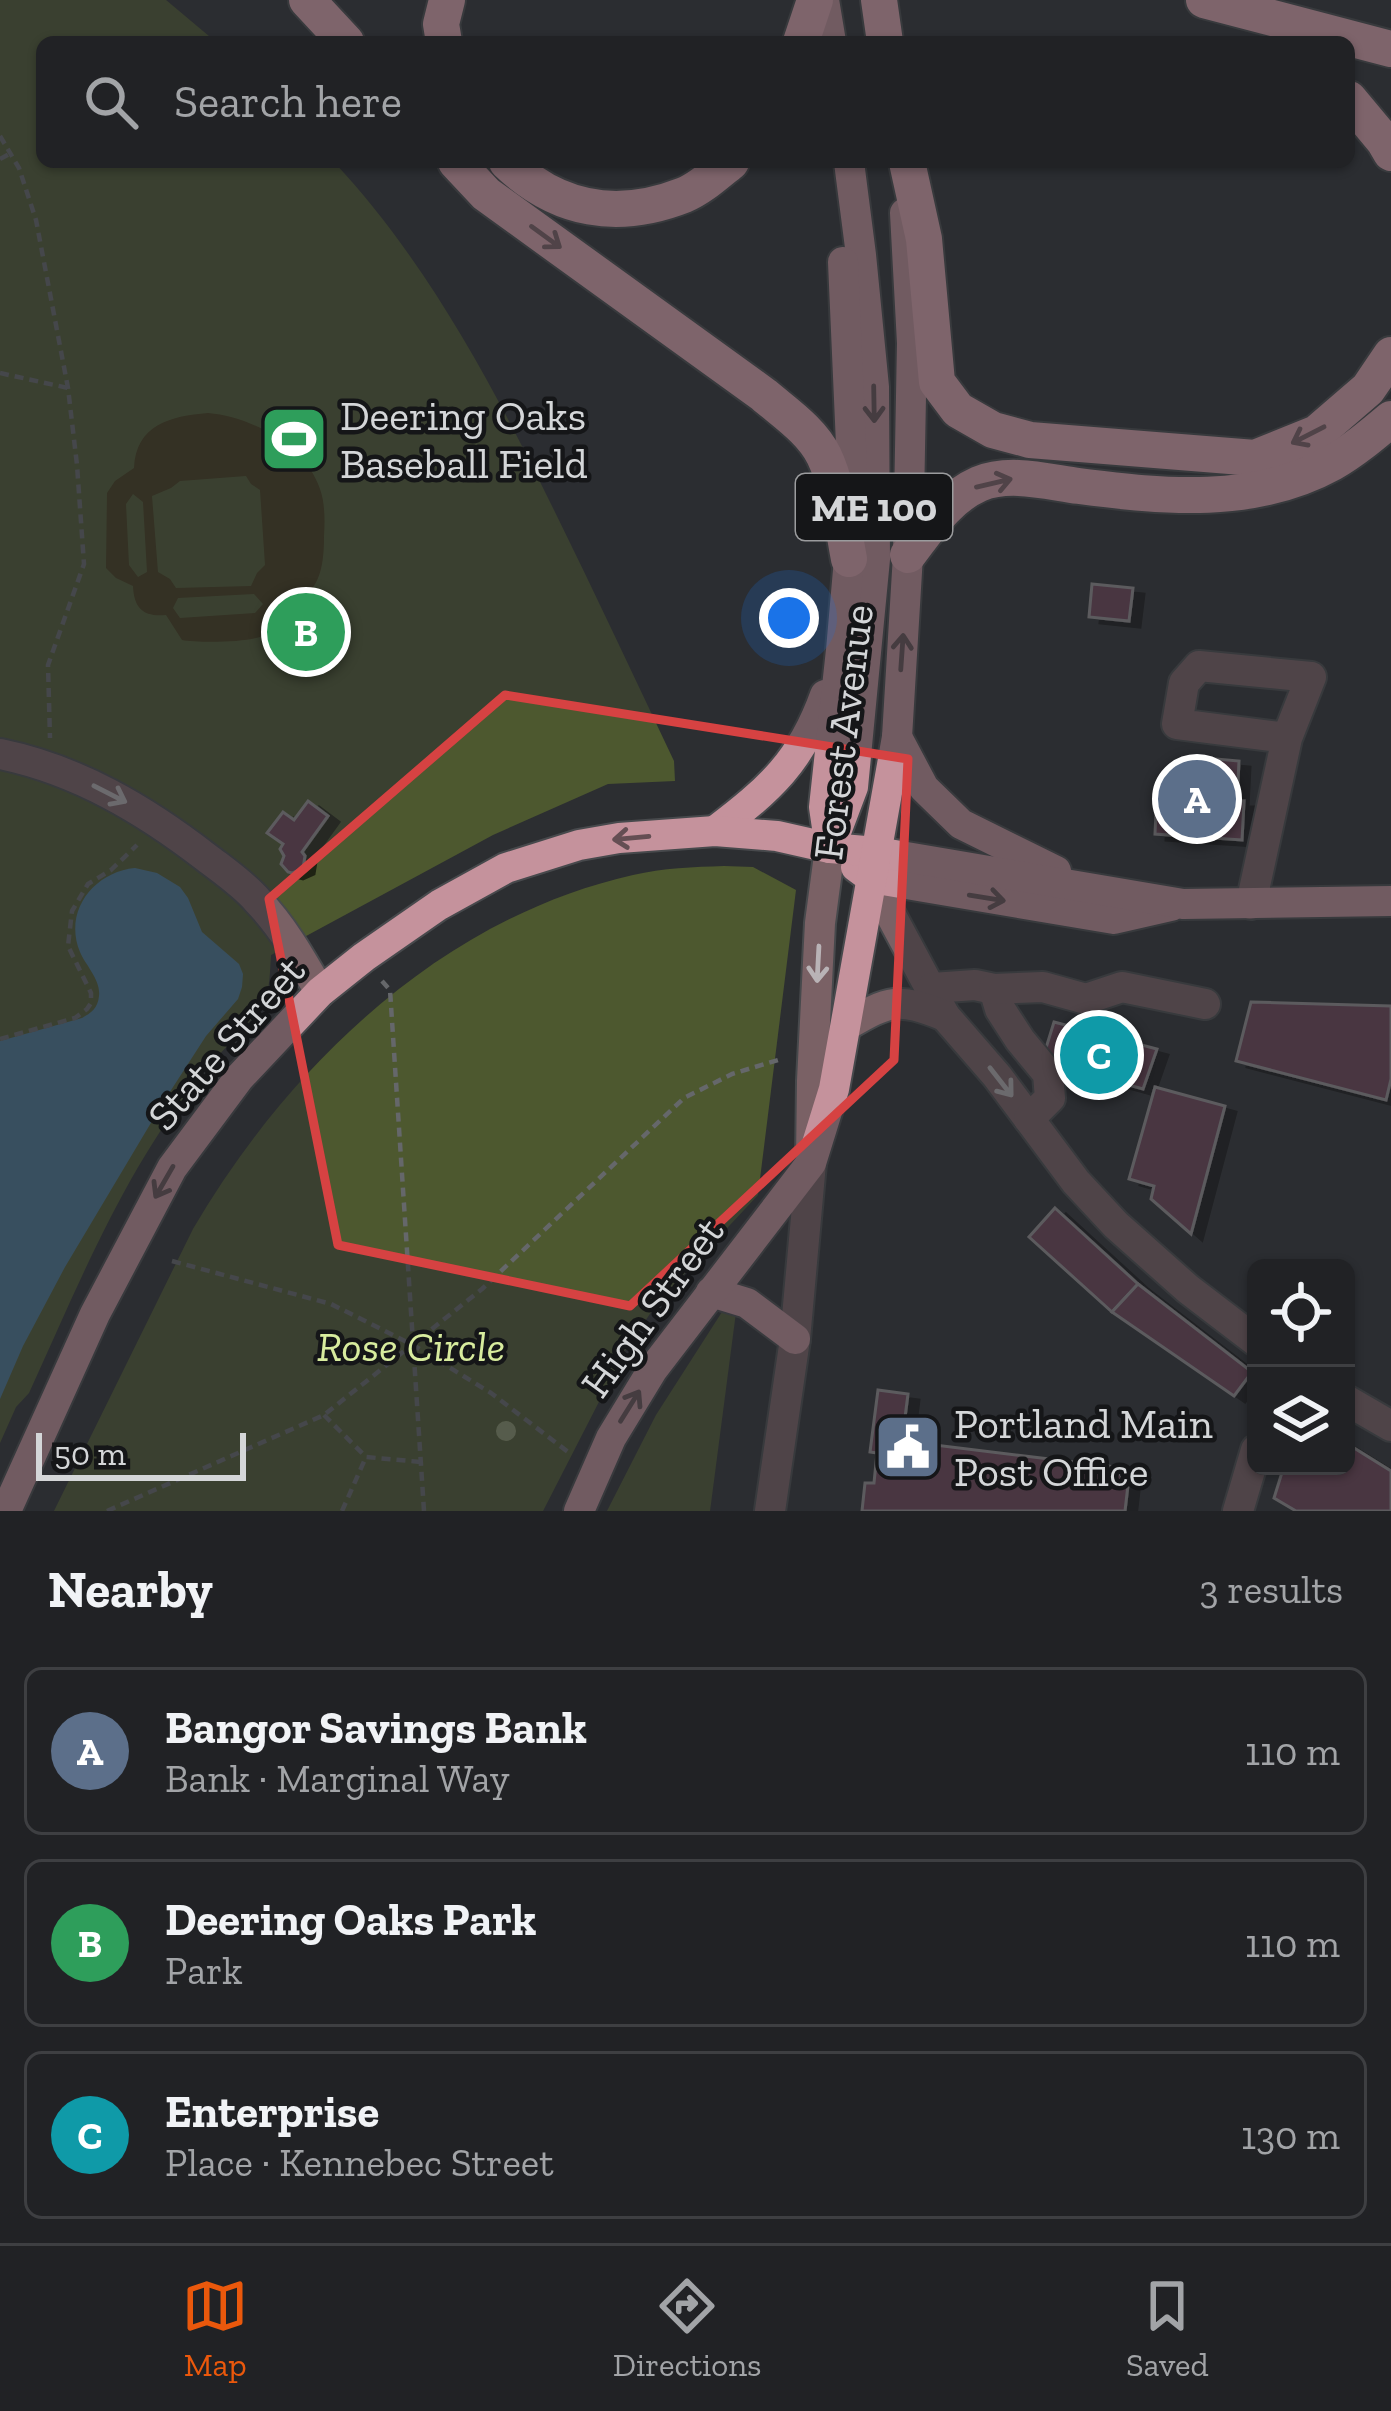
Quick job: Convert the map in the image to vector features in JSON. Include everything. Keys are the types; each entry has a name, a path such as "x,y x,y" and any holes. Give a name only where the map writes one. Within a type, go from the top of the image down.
{"highway":[{"path":"308,0 341,36"},
{"path":"443,36 447,0"},
{"path":"804,36 819,0"},
{"path":"879,0 884,36"},
{"path":"1194,0 1257,36"},
{"path":"1204,0 1341,36"},
{"path":"1355,40 1391,49"},
{"path":"1355,105 1391,153"},
{"path":"462,168 486,194 764,395 802,428 824,456 849,559"},
{"path":"513,168 529,183 576,206 633,208 687,194 723,168"},
{"path":"906,168 924,239 938,382 958,410 993,430 1030,440 1255,458 1317,433 1368,389 1391,356"},
{"path":"908,555 937,516 980,484 1012,478 1171,496 1254,490 1332,463 1391,419"}],"main road":[{"path":"819,0 829,36"},
{"path":"845,168 852,467 842,650 824,807 830,848 874,865 1114,919 1183,904"},
{"name":"Forest Avenue","path":"830,848 853,787 875,560 874,387 861,255 846,168"},
{"name":"Forest Avenue","path":"811,1163 848,1025 897,737 908,555 912,344 904,168"},
{"path":"715,831 776,781 805,745 842,650"},
{"path":"897,737 924,788 961,824 1082,885"},
{"name":"State Street","path":"6,1511 103,1298 172,1168 239,1078 320,992 412,922 506,868 538,856 619,838 715,831 777,836 830,848"},
{"path":"874,865 1082,885 1183,904 1391,901"},
{"name":"High Street","path":"579,1511 611,1438 643,1386 811,1163"},
{"path":"711,1292 747,1303 795,1339"}],"street":[{"path":"1251,904 1286,738 1311,677 1199,666 1184,683 1177,724 1286,738"},
{"path":"0,754 92,785 147,814 255,897 292,943 320,992"},
{"name":"Forest Avenue","path":"770,1511 795,1339 811,1163 820,923 830,848"},
{"path":"874,865 939,1002 1076,1181 1116,1225 1247,1334"},
{"path":"848,1025 896,1001 923,1006 975,985 1043,987 1086,999 1122,987 1205,1004"},
{"path":"994,988 1000,1009 1048,1074 1050,1098 1029,1119"},
{"path":"1355,1405 1391,1426"},
{"path":"1238,1511 1249,1475"}],"path":[{"path":"0,136 26,184 36,220 68,388 84,565 48,665 50,768"},
{"path":"0,159 11,152"},
{"path":"0,373 68,388"},
{"path":"0,1039 75,1018 91,1004 91,993 68,946 72,911 88,884 111,870 141,841 133,835"},
{"path":"378,975 390,990 424,1511"},
{"path":"107,1511 324,1415 482,1289 684,1098 732,1074 778,1060"},
{"path":"172,1261 331,1304 413,1345 491,1393 596,1474"},
{"path":"324,1415 366,1457 421,1462"},
{"path":"342,1511 366,1457"}],"highlighted area":[{"path":"505,695 908,759 894,1060 630,1306 338,1245 269,899"}],"green space":[{"path":"0,0 166,0 209,36 36,36 36,168 339,168 392,231 466,343 567,537 674,761 675,781 608,784 493,835 271,955 265,1001 205,1070 151,1145 0,1443"},
{"name":"Rose Circle","path":"753,867 796,890 758,1195 658,1302 626,1349 543,1511 54,1511 193,1229 275,1111 324,1056 435,963 497,925 563,896 633,875"},
{"path":"722,1312 736,1312 710,1511 607,1511 656,1415"}],"sand":[{"path":"194,414 242,420 275,436 302,459 322,494 324,550 318,578 307,593 278,608 270,630 258,638 182,640 166,615 142,610 133,586 106,568 107,493 134,468 148,432 168,420","holes":["246,476 260,490 265,565 251,586 176,588 158,572 152,496 180,481","133,494 143,502 147,572 138,577 129,565 126,504","254,594 263,604 255,613 180,618 173,608 178,598"]}],"water":[{"path":"135,868 157,873 180,887 202,932 239,964 242,987 164,1101 65,1267 0,1399 0,1041 82,1018 94,1010 99,990 76,937 79,908 107,877"}],"building":[{"path":"1092,584 1133,588 1129,621 1089,617"},
{"path":"1194,757 1239,761 1242,840 1155,834 1157,790 1192,797"},
{"path":"308,801 328,816 302,852 303,868 288,872 281,864 283,844 267,833 283,812 294,820"},
{"path":"1251,1002 1391,1006 1391,1079 1386,1100 1236,1061"},
{"path":"1054,1022 1157,1049 1143,1089 1042,1061"},
{"path":"1155,1087 1225,1106 1191,1234 1151,1199 1154,1186 1129,1179"},
{"path":"1055,1208 1138,1284 1112,1312 1029,1237"},
{"path":"1138,1284 1247,1368 1247,1379 1234,1396 1112,1312"},
{"name":"Portland Main Post Office","path":"878,1390 908,1394 902,1441 1115,1467 1128,1485 1125,1511 862,1511 865,1483 874,1483 877,1453 870,1452"},
{"path":"1355,1449 1391,1471 1391,1511 1296,1511 1274,1498 1281,1475 1355,1475"}],"place":[{"name":"Deering Oaks Baseball Field","path":"294,439"},
{"name":"Deering Oaks Park","path":"306,632"},
{"name":"Bangor Savings Bank","path":"1197,799"},
{"name":"Enterprise","path":"1099,1055"},
{"name":"Portland Main Post Office","path":"908,1447"}]}
